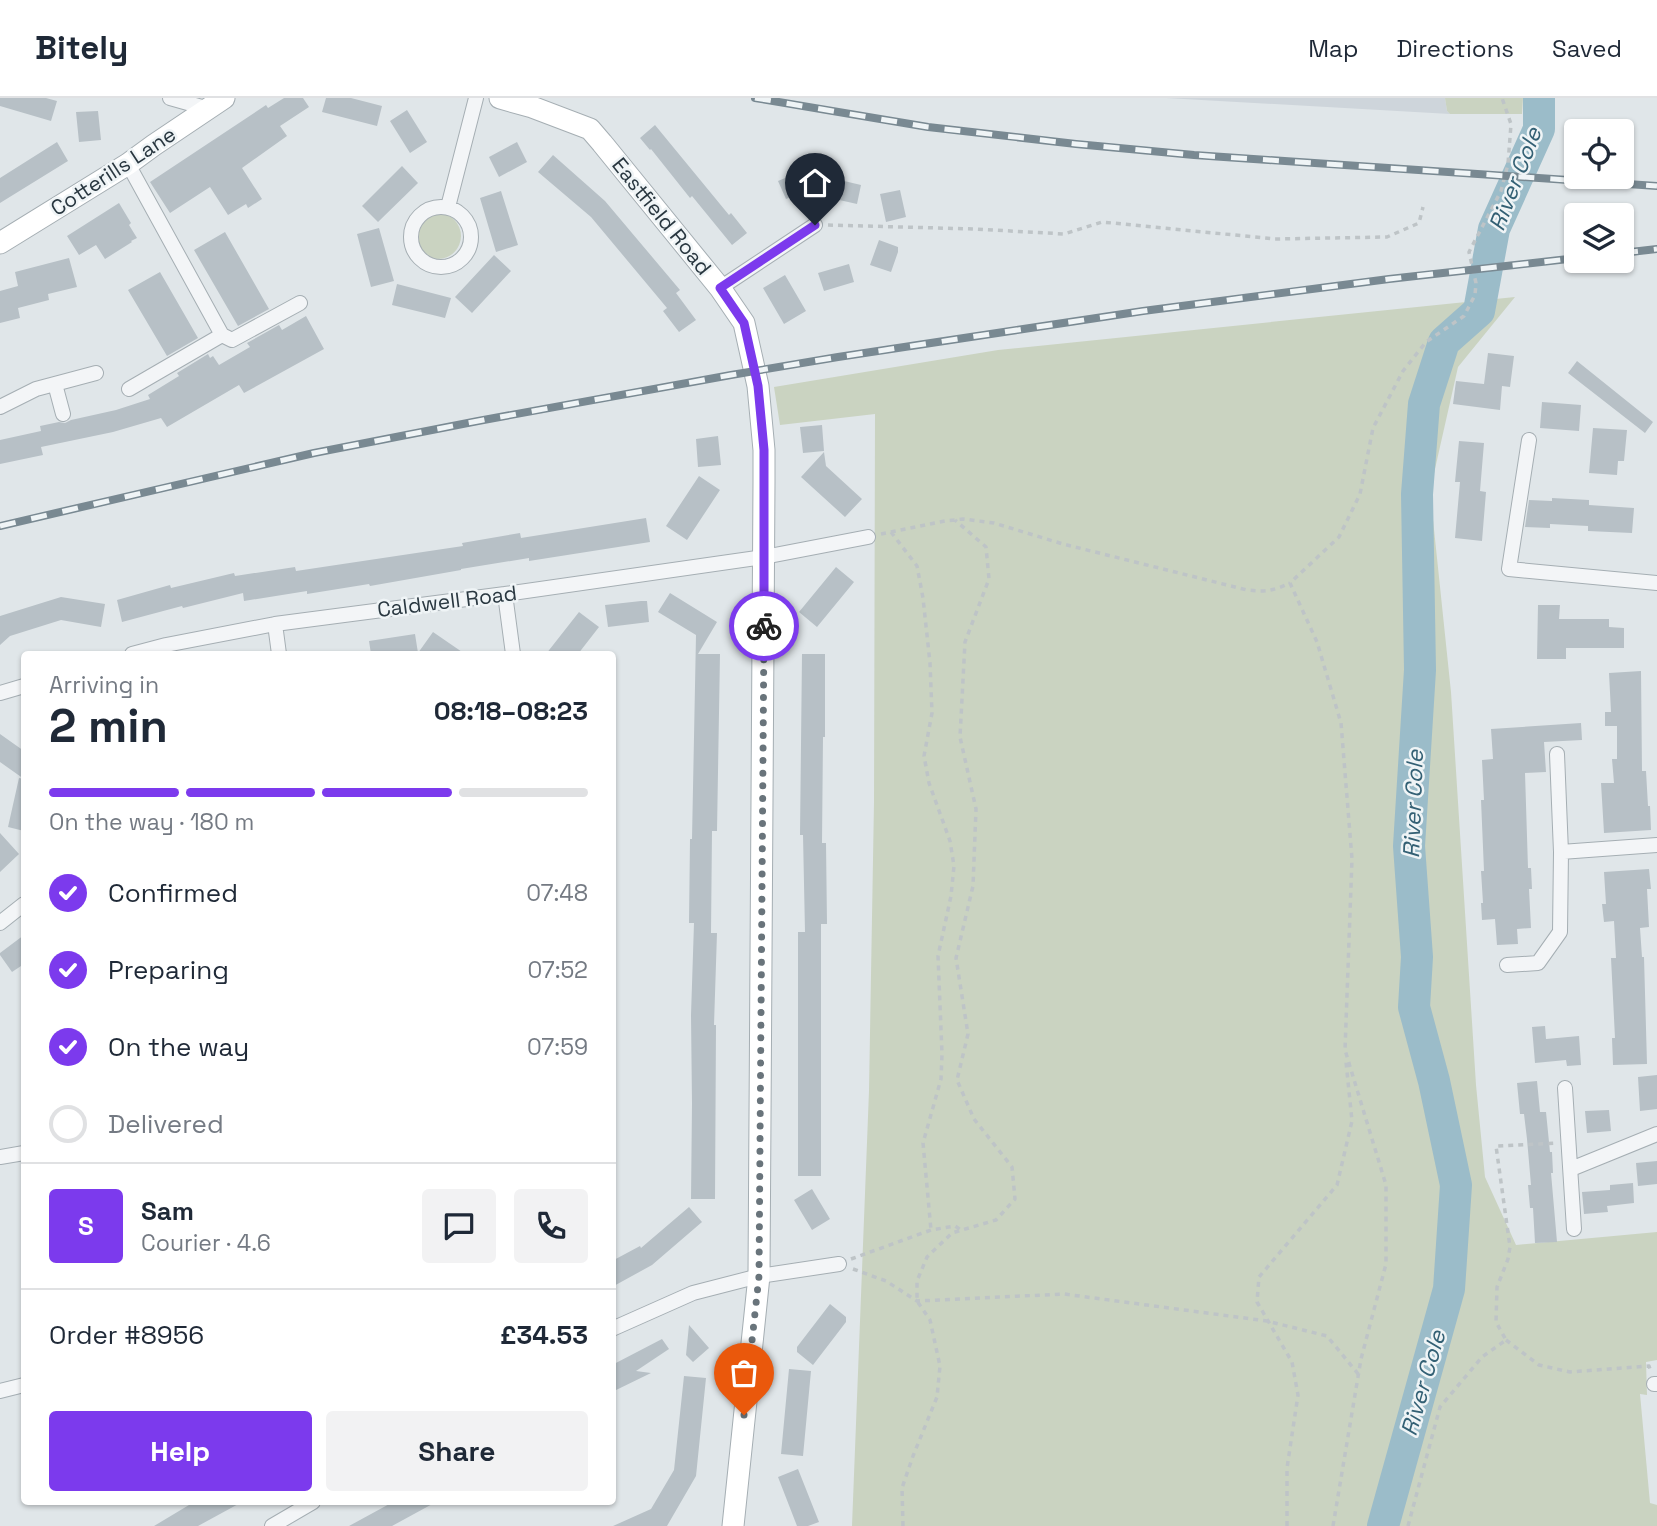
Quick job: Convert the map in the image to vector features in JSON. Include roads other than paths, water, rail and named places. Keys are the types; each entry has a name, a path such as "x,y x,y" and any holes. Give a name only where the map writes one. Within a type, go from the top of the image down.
{"street":[{"path":"170,98 217,103"},
{"path":"448,207 476,98"},
{"name":"Eastfield Road","path":"500,98 532,107 590,130 658,210 744,323 758,386 764,450 759,1276 733,1526"},
{"name":"Cotterills Lane","path":"0,243 128,164 217,103"},
{"path":"128,164 222,335 232,340 300,303"},
{"path":"432,207 448,207 462,214 471,228 471,244 463,258 450,267 434,267 420,259 411,246 411,229 419,216 432,207"},
{"path":"720,288 815,225"},
{"path":"129,389 222,335"},
{"path":"0,407 36,389 96,373"},
{"path":"55,384 63,414"},
{"path":"1529,440 1509,569 1657,583"},
{"name":"Caldwell Road","path":"143,651 275,624 764,557 868,537"},
{"path":"505,594 513,651"},
{"path":"275,624 279,651"},
{"path":"0,693 21,687"},
{"path":"1507,965 1538,963 1560,932 1561,852 1556,754"},
{"path":"1561,852 1657,845"},
{"path":"0,923 21,906"},
{"path":"1565,1088 1574,1229"},
{"path":"1571,1169 1657,1134"},
{"path":"0,1157 21,1154"},
{"path":"616,1327 692,1293 759,1276 839,1264"},
{"path":"0,1391 21,1386"},
{"path":"272,1526 308,1505"}],"waterway":[{"name":"River Cole","path":"1383,1526 1449,1289 1456,1185 1434,1081 1414,1007 1417,957 1409,846 1420,670 1417,494 1424,404 1444,342 1479,311 1494,229 1539,129 1539,98"}],"railway":[{"path":"755,98 928,127 1076,144 1194,155 1657,186"},
{"path":"1634,252 1657,249"},
{"path":"0,526 314,453 731,375 1143,311 1564,259"}]}
